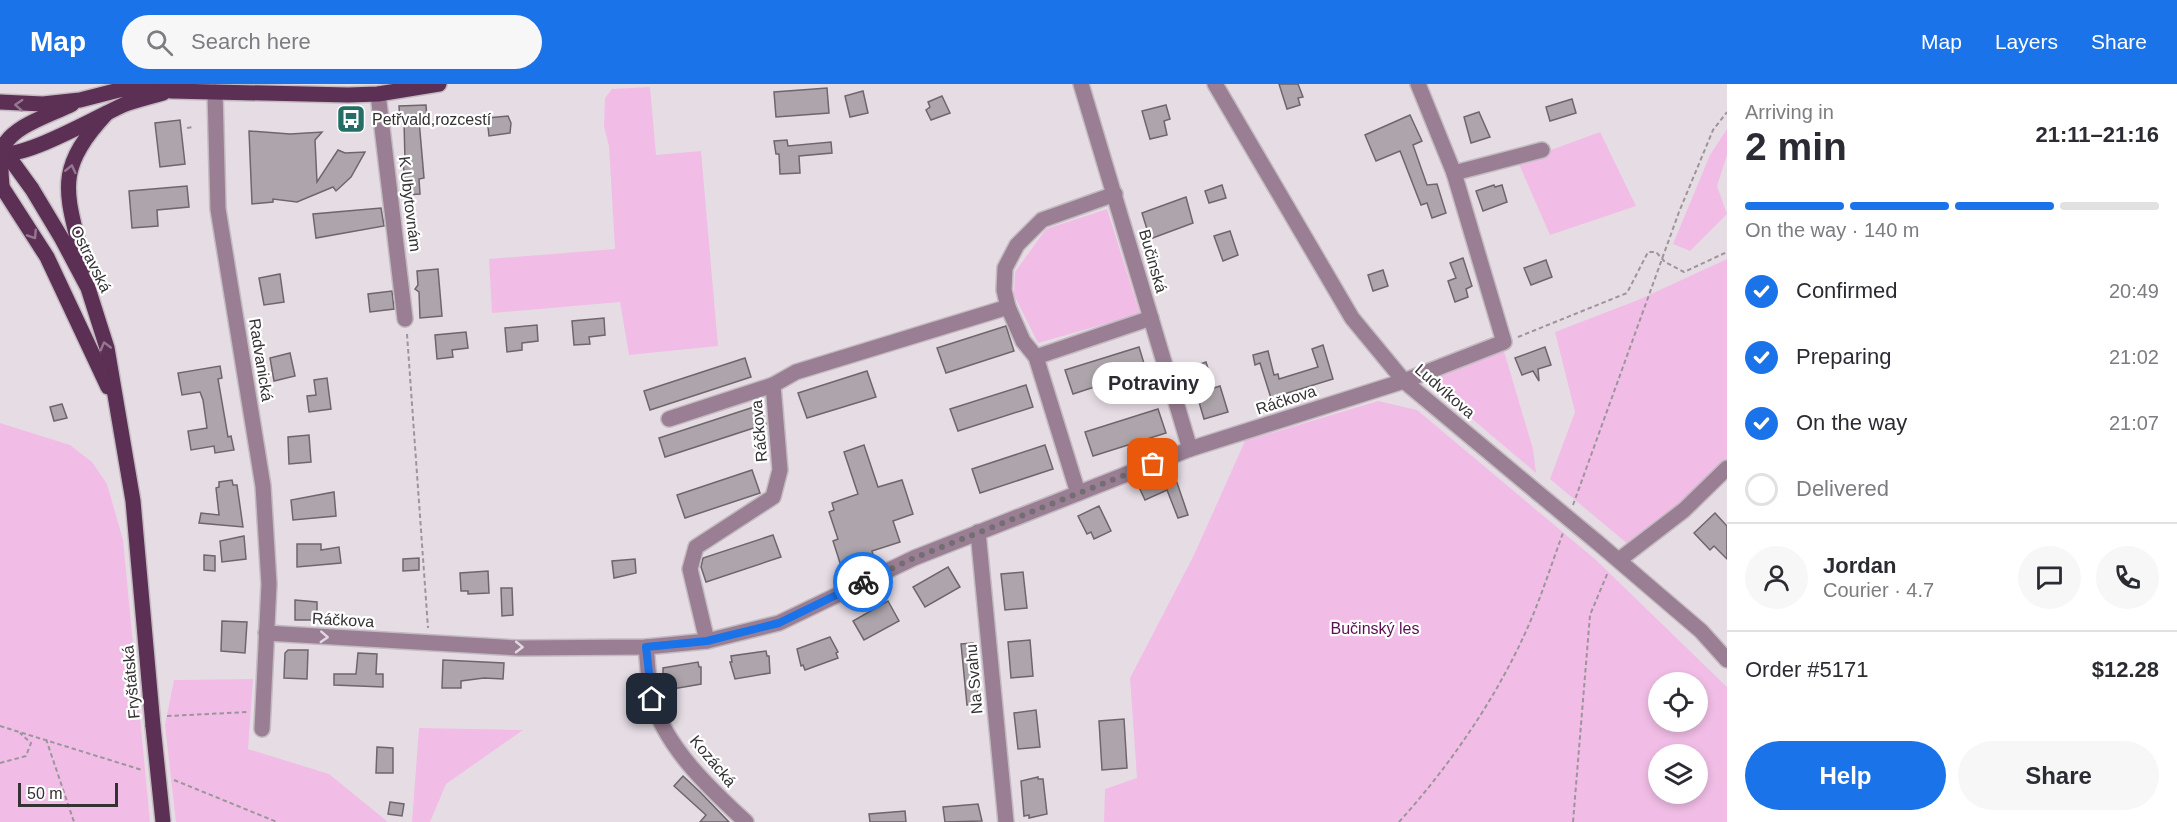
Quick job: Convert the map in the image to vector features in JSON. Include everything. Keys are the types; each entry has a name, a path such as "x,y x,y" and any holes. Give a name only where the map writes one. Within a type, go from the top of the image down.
{"main road":[{"path":"1,185 2,151 21,130 80,100 118,87 172,91 378,94 439,84"},
{"path":"2,151 29,149 127,104 172,91"},
{"path":"0,102 32,105 80,100"},
{"path":"88,288 69,201 68,176 76,150 107,113"},
{"name":"Ostravská","path":"2,151 62,239 88,288 107,348 133,501 136,538"},
{"name":"Ostravská","path":"1,185 47,257 115,404"},
{"name":"Fryštátská","path":"136,538 163,822"}],"street":[{"name":"Bučinská","path":"1081,84 1190,449"},
{"name":"Ludvíkova","path":"1215,84 1352,318 1404,381 1619,560 1701,631 1727,660"},
{"path":"1418,84 1454,173 1504,342"},
{"path":"118,87 127,104"},
{"name":"Radvanická","path":"215,92 218,209 263,486 269,584 262,729"},
{"name":"K Ubytovnám","path":"378,94 396,221 405,319"},
{"path":"1454,173 1542,150"},
{"path":"1078,493 1036,357 1023,341 1008,307 1004,290 1005,268 1017,245 1042,220 1115,194"},
{"name":"Ráčkova","path":"707,641 690,569 696,548 773,497 780,470 773,385 796,372 1008,307"},
{"path":"1036,357 1151,318"},
{"name":"Ráčkova","path":"266,633 518,648 646,647 707,641 779,623 914,558 1190,449 1404,381 1504,342"},
{"path":"669,419 773,385"},
{"path":"1619,560 1684,510 1727,468"},
{"name":"Na Svahu","path":"978,532 1006,822"},
{"name":"Kozácká","path":"646,647 652,699 669,736 689,765 746,822"}],"path":[{"path":"1572,507 1713,130 1727,112"},
{"path":"187,128 194,127"},
{"path":"1504,342 1627,293 1647,252 1656,252 1684,272 1727,252"},
{"path":"405,319 428,642"},
{"path":"1399,822 1458,747 1495,690 1533,616 1564,529"},
{"path":"1573,822 1590,615 1607,574 1619,560"},
{"path":"152,722 263,711"},
{"path":"0,726 144,771"},
{"path":"0,763 26,756 31,743 18,731"},
{"path":"46,739 74,822"},
{"path":"166,778 199,789 277,822"}],"green space":[{"path":"650,87 656,155 701,151 718,346 629,355 620,302 492,313 489,259 615,249 609,146 604,127 605,98 612,89"},
{"path":"1727,129 1727,155 1717,186 1727,214 1690,251 1673,244 1710,155"},
{"path":"1600,132 1636,206 1550,235 1518,162"},
{"path":"1107,209 1140,314 1038,343 1014,295 1015,272 1046,229"},
{"path":"1727,259 1727,458 1683,503 1629,545 1550,479 1575,412 1555,332 1638,300"},
{"path":"1503,348 1533,449 1536,473 1439,391 1442,369"},
{"name":"Bučinský les","path":"1378,401 1417,410 1596,560 1727,687 1727,822 1104,822 1105,789 1137,778 1130,678 1194,555 1245,441"},
{"path":"0,423 70,445 92,462 107,484 123,540 150,822 0,822"},
{"path":"253,679 248,749 329,774 388,822 176,822 165,725 174,680"},
{"path":"419,728 523,730 446,784 430,822 412,822"}],"building":[{"path":"1279,84 1298,84 1303,97 1298,98 1300,105 1287,109"},
{"path":"827,88 829,113 776,117 774,92"},
{"path":"863,91 868,113 850,117 845,96"},
{"path":"942,96 950,113 931,120 926,110 930,107 928,102"},
{"path":"1572,99 1576,113 1550,121 1546,107"},
{"path":"426,105 427,120 419,120 424,178 419,179 420,194 406,195 403,161 405,161 404,121 400,121 399,106"},
{"path":"1166,105 1170,119 1164,121 1167,135 1150,139 1142,111"},
{"path":"1479,112 1490,137 1471,143 1464,117"},
{"path":"1410,115 1422,141 1413,145 1427,185 1437,184 1446,213 1432,218 1427,203 1421,205 1400,151 1376,161 1365,135"},
{"path":"508,116 511,123 510,133 489,136 487,118"},
{"path":"180,120 185,164 160,167 155,123"},
{"path":"249,131 290,134 322,132 315,140 317,182 338,150 345,153 365,152 351,177 336,191 333,187 297,202 273,199 273,202 252,204"},
{"path":"787,140 788,146 831,142 832,153 799,156 800,173 780,174 779,154 776,154 774,141"},
{"path":"1222,185 1226,198 1209,203 1205,191"},
{"path":"1494,185 1495,187 1502,185 1507,202 1483,211 1476,191"},
{"path":"187,186 189,207 157,210 158,226 132,228 129,191"},
{"path":"1186,197 1193,223 1150,239 1142,213"},
{"path":"381,208 384,226 316,238 313,214"},
{"path":"1230,231 1238,255 1223,261 1214,236"},
{"path":"1463,258 1472,286 1466,289 1468,297 1455,302 1448,281 1456,278 1450,263"},
{"path":"1546,260 1552,277 1531,285 1524,268"},
{"path":"438,269 442,316 420,318 419,292 415,289 418,285 417,271"},
{"path":"1383,270 1388,286 1373,291 1368,275"},
{"path":"280,274 284,302 264,305 259,278"},
{"path":"392,291 394,309 370,312 368,294"},
{"path":"604,318 605,335 589,337 590,344 574,345 572,321"},
{"path":"537,325 538,341 522,343 522,350 507,352 505,328"},
{"path":"1006,326 1014,351 946,373 937,348"},
{"path":"466,332 468,348 452,350 453,357 437,359 435,335"},
{"path":"1323,345 1333,379 1271,398 1260,363 1255,365 1253,355 1268,351 1274,375 1278,374 1279,379 1318,367 1312,349"},
{"path":"1139,347 1146,370 1073,394 1065,370"},
{"path":"1545,347 1551,365 1538,369 1539,381 1533,371 1522,375 1515,358"},
{"path":"290,353 295,376 274,381 270,358"},
{"path":"745,358 751,377 650,410 644,391"},
{"path":"1206,362 1214,388 1220,386 1228,412 1204,419 1189,368"},
{"path":"220,366 222,378 218,379 228,437 231,436 234,450 215,453 214,446 191,450 188,431 207,428 203,400 200,392 182,395 178,373"},
{"path":"867,371 876,397 807,418 798,393"},
{"path":"327,378 331,409 309,412 307,396 316,395 314,380"},
{"path":"1026,385 1033,407 958,431 950,409"},
{"path":"62,404 67,418 54,421 50,407"},
{"path":"760,405 766,424 665,457 659,438"},
{"path":"1158,409 1166,433 1093,456 1085,432"},
{"path":"309,435 311,462 289,464 288,437"},
{"path":"864,445 878,487 902,480 913,514 893,521 900,542 872,551 874,558 842,569 833,541 838,539 829,512 834,510 832,503 858,494 844,452"},
{"path":"1045,445 1053,469 980,493 972,469"},
{"path":"1172,468 1188,515 1178,518 1167,490 1145,500 1137,483"},
{"path":"752,470 760,493 685,518 677,495"},
{"path":"232,480 233,485 237,485 243,527 199,523 201,513 219,515 216,488 219,487 219,482"},
{"path":"334,492 336,516 293,520 291,500"},
{"path":"1099,506 1111,531 1094,539 1091,532 1087,534 1078,516"},
{"path":"1715,513 1727,526 1727,559 1714,546 1710,550 1694,533"},
{"path":"773,535 781,557 706,582 701,567 703,558"},
{"path":"244,536 246,559 222,562 220,541"},
{"path":"297,544 321,544 321,550 339,547 341,563 297,567"},
{"path":"204,555 215,556 215,571 204,570"},
{"path":"419,558 419,570 403,571 403,559"},
{"path":"635,559 636,573 614,578 612,561"},
{"path":"948,567 960,587 925,607 913,587"},
{"path":"488,571 489,593 468,594 468,591 461,591 460,573"},
{"path":"1023,572 1027,608 1005,610 1001,574"},
{"path":"501,588 512,588 513,615 502,616"},
{"path":"295,600 317,602 317,613 313,613 313,620 295,620"},
{"path":"888,601 899,621 864,640 853,621"},
{"path":"222,621 247,622 245,653 221,651"},
{"path":"830,637 838,652 836,653 838,658 805,670 803,665 801,666 797,649"},
{"path":"1030,640 1033,676 1011,678 1008,642"},
{"path":"973,643 979,704 967,705 961,644"},
{"path":"288,650 308,650 307,679 284,678 285,653"},
{"path":"766,651 769,656 770,673 735,679 730,662 732,662 731,656"},
{"path":"358,653 377,654 376,674 383,674 383,687 334,685 334,674 356,674"},
{"path":"443,660 504,663 503,679 484,678 461,681 461,688 442,688"},
{"path":"698,662 701,667 701,684 667,690 666,685 663,685 663,668"},
{"path":"1036,710 1040,747 1018,749 1014,713"},
{"path":"1124,719 1127,768 1102,770 1099,721"},
{"path":"377,747 393,748 393,773 376,773"},
{"path":"683,776 729,822 700,822 706,815 674,786"},
{"path":"1038,777 1038,779 1043,779 1047,814 1029,818 1029,815 1024,816 1021,781"},
{"path":"390,802 404,804 402,816 388,814"},
{"path":"978,804 982,821 945,822 943,807"},
{"path":"905,811 906,822 870,822 869,814"}],"way so far":[{"path":"863,582 914,558 1153,464"}],"place":[{"name":"Petřvald,rozcestí","path":"351,119"},
{"name":"Potraviny","path":"1153,464"}],"route":[{"path":"652,699 646,647 707,641 779,623 863,582"}]}
